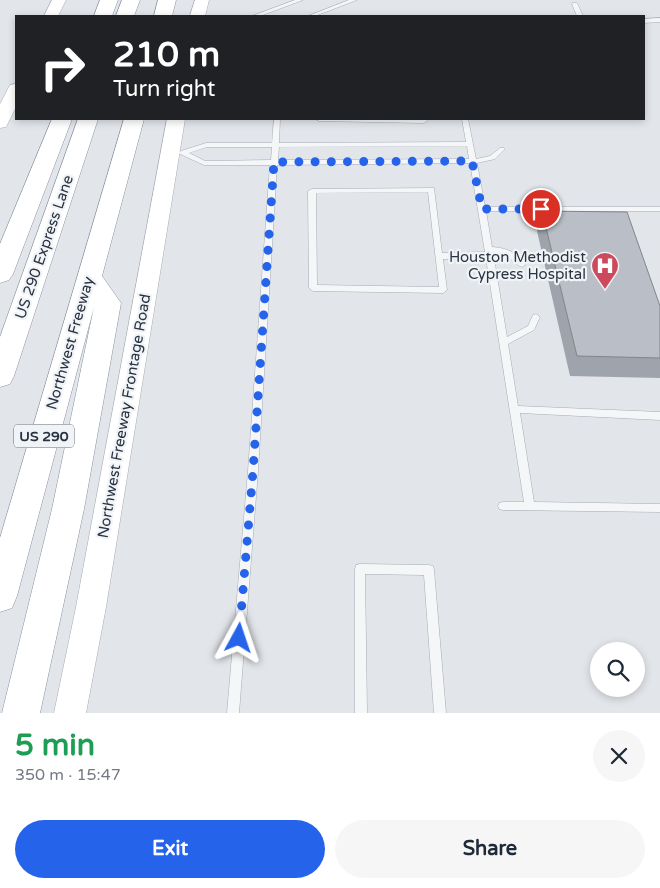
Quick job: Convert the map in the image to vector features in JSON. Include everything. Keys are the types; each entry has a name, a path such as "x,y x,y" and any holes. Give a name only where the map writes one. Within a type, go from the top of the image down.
{"highway":[{"path":"103,15 109,0"},
{"path":"125,15 131,0"},
{"path":"163,15 167,0"},
{"path":"0,272 62,120"},
{"name":"US 290 Express Lane","path":"0,376 88,120"},
{"name":"Northwest Freeway","path":"0,596 134,120"},
{"path":"21,713 54,578 90,405 108,303 89,276"}],"main road":[{"path":"52,15 59,0"},
{"path":"198,15 202,0"},
{"path":"0,123 15,91"},
{"name":"Northwest Freeway Frontage Road","path":"70,713 177,153 176,120"}],"lane":[{"path":"258,15 300,0"},
{"path":"314,15 354,0"},
{"path":"575,4 580,15"},
{"path":"645,21 660,20"},
{"path":"233,713 253,471 277,120"},
{"path":"319,120 424,120"},
{"path":"465,120 482,209 530,506"},
{"path":"177,153 206,144 470,144"},
{"path":"177,153 204,163 472,161 490,159 498,155 502,149"},
{"path":"431,190 438,256 443,290 313,288 312,191 431,190"},
{"path":"482,209 660,210"},
{"path":"438,256 504,250 514,254 522,264"},
{"path":"504,343 531,328 536,317"},
{"path":"514,409 660,416"},
{"path":"503,506 660,508"},
{"path":"361,713 360,569 429,570 440,713"}],"building":[{"path":"542,211 627,212 660,306 660,358 577,356"}],"place":[{"name":"Houston Methodist Cypress Hospital","path":"605,290"}],"route":[{"path":"239,638 253,471 274,162 472,161 482,209 541,209"}]}
